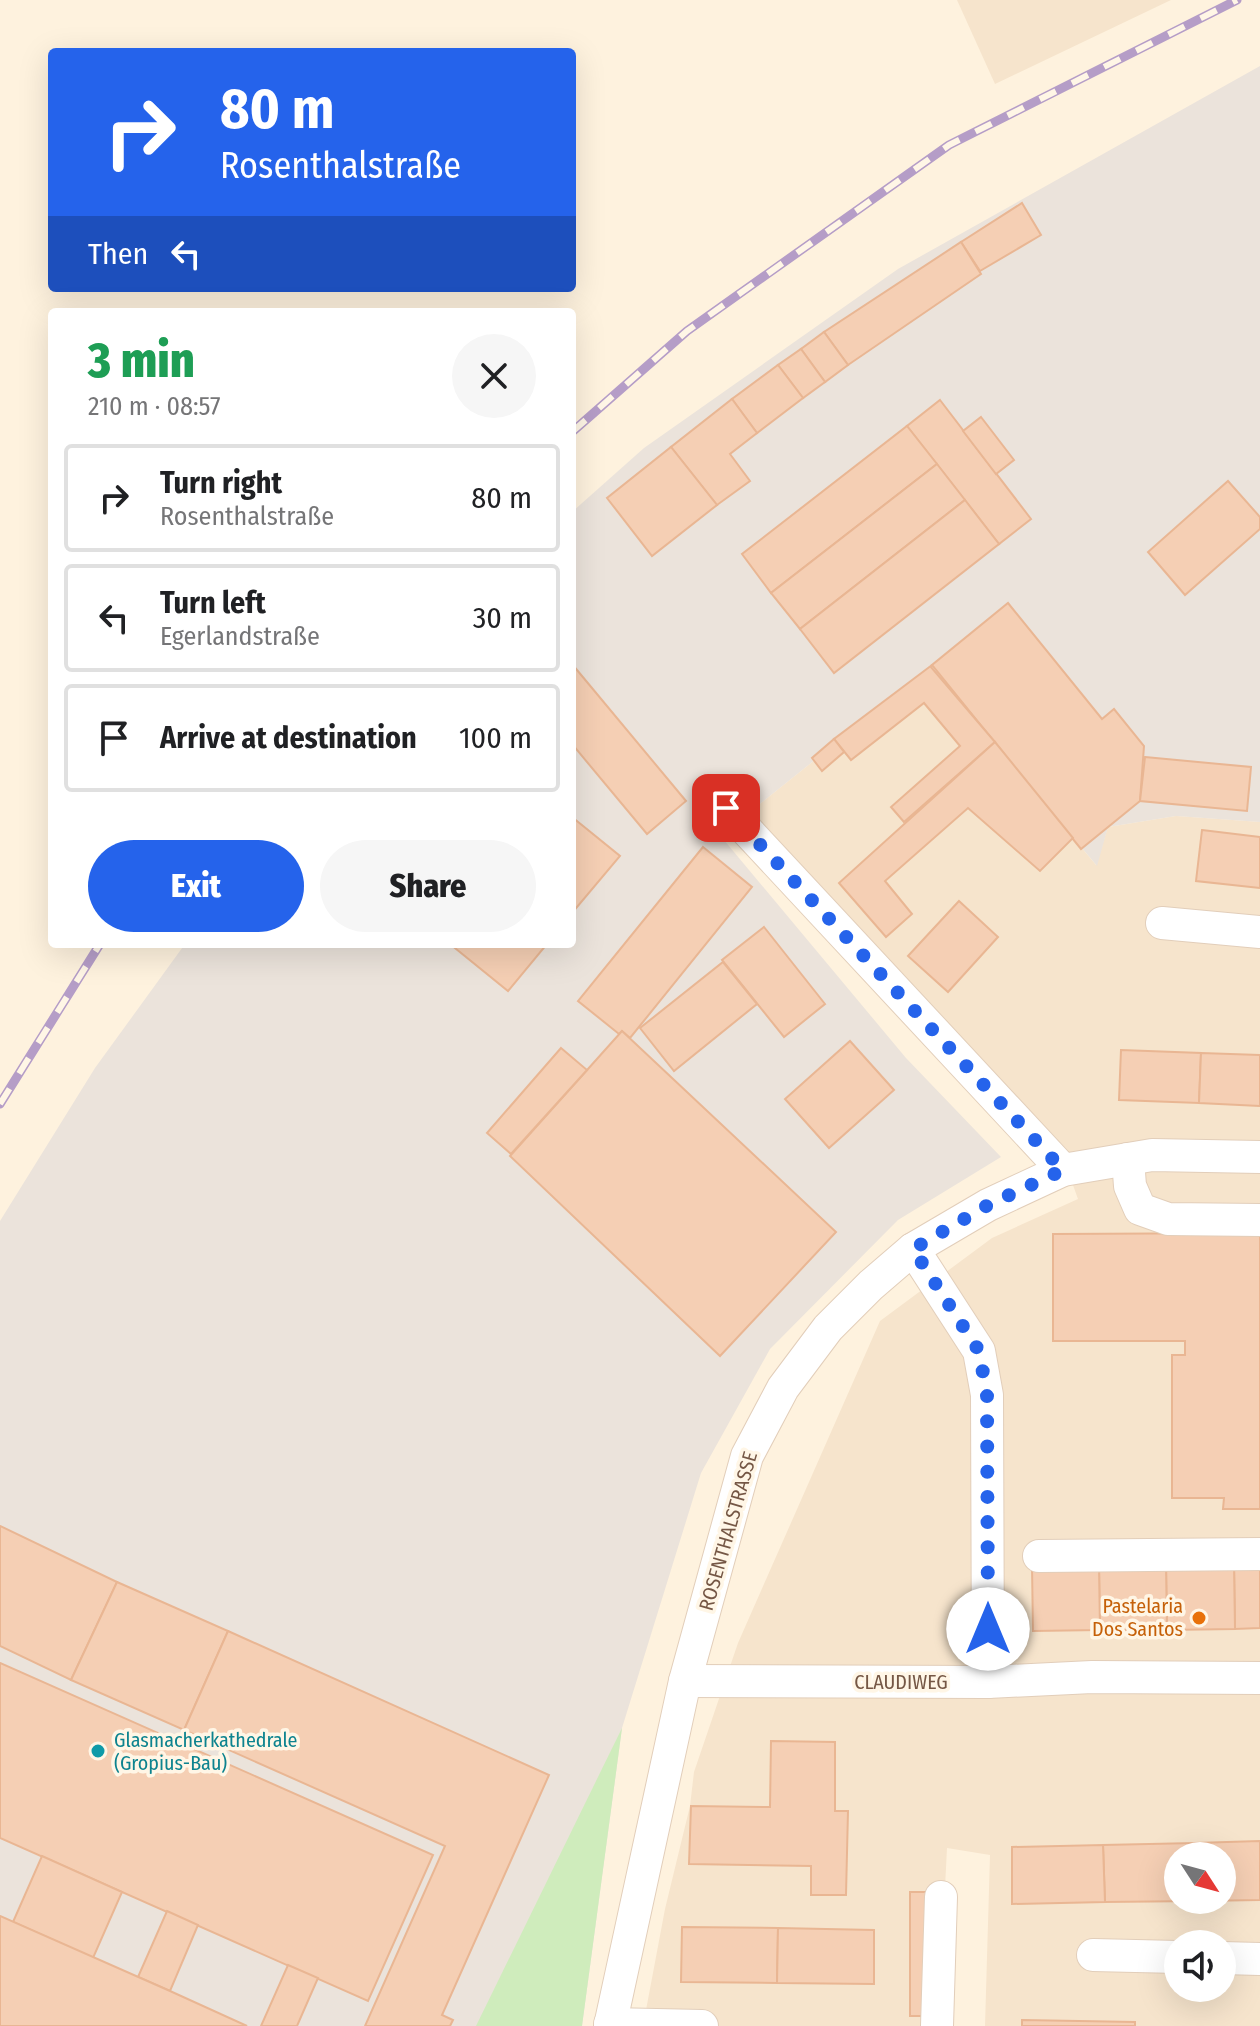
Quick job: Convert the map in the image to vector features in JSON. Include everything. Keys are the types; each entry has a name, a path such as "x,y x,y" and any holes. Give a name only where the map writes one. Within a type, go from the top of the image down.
{"street":[{"path":"726,808 1063,1170"},
{"path":"1162,923 1260,932"},
{"path":"1140,1157 1130,1186 1140,1209 1168,1219 1260,1220"},
{"name":"ROSENTHALSTRASSE","path":"610,2025 685,1681 747,1456 783,1388 828,1328 871,1285 913,1249 988,1205 1063,1170 1140,1157 1260,1157"},
{"path":"913,1249 979,1351 987,1395 988,1682"},
{"path":"1039,1556 1260,1554"},
{"name":"CLAUDIWEG","path":"685,1681 988,1682 1102,1677 1260,1678"},
{"path":"937,2026 941,1897"},
{"path":"1093,1955 1164,1957"},
{"path":"1236,1958 1260,1959"},
{"path":"610,2025 702,2026"}],"shaded area":[{"path":"957,0 1171,0 995,84"},
{"path":"1260,66 1260,822 1176,816 1108,827 1097,866 931,667 751,811 724,840 906,1058 1001,1157 898,1220 770,1349 701,1473 622,1728 582,2026 0,2026 0,1221 95,1068 182,948 576,948 576,508 644,448 898,269"},
{"path":"931,667 1096,865 1108,827 1176,816 1260,822 1260,2026 985,2026 990,1855 947,1848 938,2026 643,2026 665,1909 690,1806 694,1772 738,1643 880,1321 992,1238 1078,1199 1060,1149 751,811"}],"green space":[{"path":"622,1728 582,2026 476,2026"}],"building":[{"path":"1022,203 1041,235 980,271 961,242"},
{"path":"961,242 981,274 848,365 824,332"},
{"path":"824,332 848,365 825,382 801,349"},
{"path":"801,349 825,382 803,398 778,365"},
{"path":"778,365 803,398 757,433 732,399"},
{"path":"732,399 757,433 730,454 750,481 717,505 671,447"},
{"path":"940,400 1031,519 999,544 907,426"},
{"path":"981,417 1014,460 996,474 963,431"},
{"path":"907,426 937,464 771,593 742,554"},
{"path":"671,447 717,505 652,556 607,498"},
{"path":"937,464 965,500 800,629 771,593"},
{"path":"1228,481 1260,517 1260,529 1185,595 1148,552"},
{"path":"965,500 999,544 834,673 800,629"},
{"path":"1008,603 1102,719 1114,709 1144,746 1140,801 1081,849 932,665"},
{"path":"932,665 995,742 904,822 891,807 960,746 924,703 851,760 834,739"},
{"path":"576,669 686,801 647,834 576,749"},
{"path":"834,739 844,752 822,771 812,758"},
{"path":"995,742 1073,838 1040,871 968,808 885,881 912,914 886,937 839,883"},
{"path":"1145,757 1251,767 1247,811 1140,801"},
{"path":"576,820 620,856 576,908"},
{"path":"1202,830 1260,837 1260,888 1196,881"},
{"path":"703,847 752,887 630,1038 622,1031 619,1034 578,1001"},
{"path":"959,901 998,937 948,992 908,956"},
{"path":"764,927 825,1004 784,1037 722,960"},
{"path":"455,948 544,948 508,991"},
{"path":"723,962 757,1004 674,1071 640,1028"},
{"path":"622,1031 836,1232 720,1356 510,1156"},
{"path":"850,1041 894,1090 829,1148 785,1099"},
{"path":"561,1048 587,1070 511,1154 487,1133"},
{"path":"1121,1050 1201,1053 1199,1103 1119,1100"},
{"path":"1201,1053 1260,1055 1260,1106 1199,1103"},
{"path":"1260,1233 1260,1509 1223,1509 1224,1498 1172,1498 1172,1355 1185,1355 1185,1341 1053,1341 1053,1234"},
{"path":"0,1526 117,1582 71,1680 0,1646"},
{"path":"1260,1563 1260,1628 1235,1629 1234,1564"},
{"path":"1234,1564 1235,1629 1167,1630 1166,1565"},
{"path":"1166,1565 1167,1630 1100,1630 1099,1566"},
{"path":"1032,1566 1099,1566 1100,1630 1033,1631"},
{"path":"117,1582 228,1631 184,1730 71,1680"},
{"path":"228,1631 549,1775 442,2015 453,2020 450,2026 365,2026 445,1846 184,1730"},
{"name":"Glasmacherkathedrale (Gropius-Bau)","path":"0,1663 433,1855 368,2001 0,1838"},
{"path":"771,1741 835,1742 835,1811 848,1811 846,1895 811,1895 811,1866 689,1864 691,1806 770,1807"},
{"path":"1260,1841 1260,1900 1236,1900 1236,1842 1228,1842"},
{"path":"1164,1844 1164,1901 1105,1902 1103,1845"},
{"path":"1103,1845 1105,1902 1012,1904 1012,1847"},
{"path":"42,1856 122,1892 93,1958 13,1922"},
{"path":"910,1892 927,1892 927,2016 910,2016"},
{"path":"167,1911 198,1925 170,1991 138,1977"},
{"path":"0,1916 170,1991 247,2026 0,2026"},
{"path":"682,1927 778,1928 777,1983 681,1982"},
{"path":"778,1928 874,1930 874,1984 777,1983"},
{"path":"288,1965 318,1978 297,2026 261,2026"},
{"path":"1022,2020 1135,2022 1135,2026 1022,2026"}],"railway":[{"path":"576,428 687,331 949,145 1237,0"},
{"path":"0,1104 98,948"}],"place":[{"name":"Pastelaria Dos Santos","path":"1199,1618"},
{"name":"Glasmacherkathedrale (Gropius-Bau)","path":"98,1751"}],"route":[{"path":"726,808 1063,1170 988,1205 913,1249 979,1351 987,1395 988,1629"}]}
